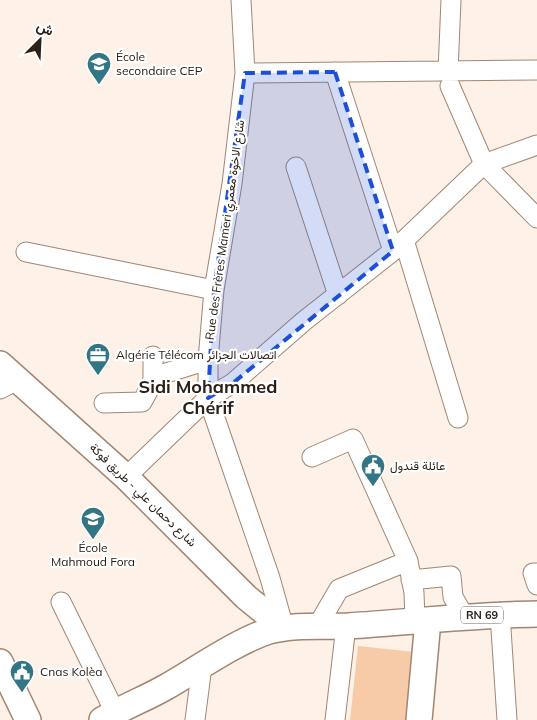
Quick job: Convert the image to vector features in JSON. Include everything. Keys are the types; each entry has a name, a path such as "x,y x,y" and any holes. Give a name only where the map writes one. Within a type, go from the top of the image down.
{"main road":[{"name":"شارع دحمان علي - طريق فوكة","path":"5,378 126,477 246,597 284,628"},
{"name":"RN 69","path":"422,620 500,614 537,614"},
{"path":"108,716 155,694 220,655 268,632 284,628 318,625 346,626 422,620 419,720"},
{"path":"0,662 28,720"}],"street":[{"name":"Rue des Frères Mameri شارع الاخوة معمري","path":"241,0 245,73 232,184 214,290 208,360 208,398 270,578 284,628"},
{"path":"451,0 449,79 484,164 537,218"},
{"path":"245,73 335,72 449,79 537,70"},
{"path":"335,72 458,418"},
{"path":"126,477 208,398 233,382 304,321 398,246 484,164 537,145"},
{"path":"296,167 338,295"},
{"path":"26,252 214,290"},
{"path":"104,403 142,402 152,384 154,356"},
{"path":"152,377 208,360"},
{"path":"312,457 353,439 408,561 412,587 422,620"},
{"path":"318,625 339,589 408,561"},
{"path":"537,573 533,574 537,585"},
{"path":"412,587 451,576 453,596 464,616"},
{"path":"61,602 108,716"},
{"path":"500,614 507,720"},
{"path":"335,720 346,626"},
{"path":"195,720 202,666"}],"highlighted area":[{"path":"335,72 393,251 233,383 208,398 214,290 245,73"}],"shaded area":[{"path":"358,646 415,652 408,720 350,720"}],"place":[{"name":"École secondaire CEP","path":"99,85"},
{"name":"Algérie Télécom اتصالات الجزائر","path":"98,376"},
{"name":"عائلة قندول","path":"373,487"},
{"name":"École Mahmoud Fora","path":"93,540"},
{"name":"Cnas Kolèa","path":"22,693"}],"district":[{"name":"Sidi Mohammed Chérif","path":"208,397"}]}
